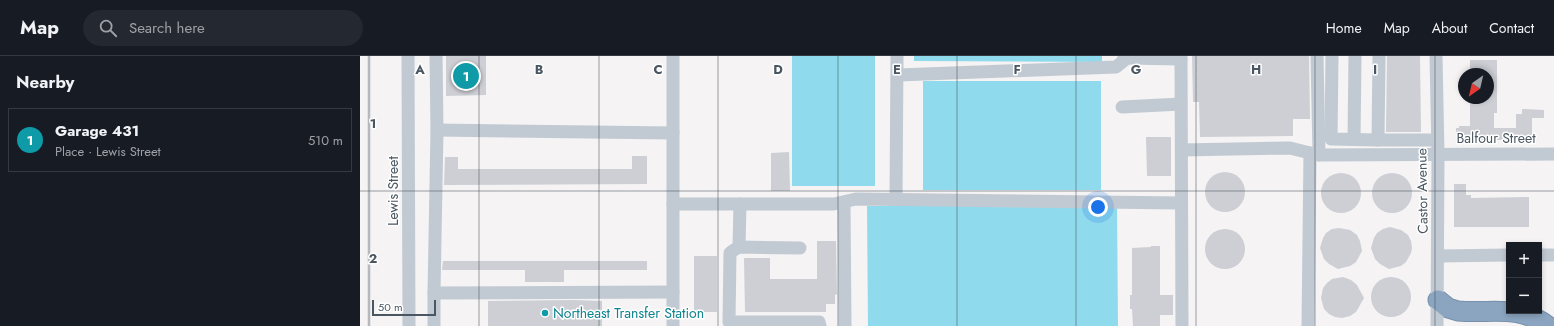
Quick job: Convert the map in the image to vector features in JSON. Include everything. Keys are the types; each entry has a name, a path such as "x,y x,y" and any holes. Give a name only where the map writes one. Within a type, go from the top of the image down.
{"highway":[{"path":"1438,300 1448,308 1458,311 1496,311 1527,314 1548,326"},
{"path":"1466,326 1482,316 1496,311"}],"street":[{"name":"Lewis Street","path":"408,56 409,326"},
{"path":"434,326 436,56"},
{"path":"673,56 673,326"},
{"path":"896,199 897,56"},
{"path":"1308,326 1317,56"},
{"path":"1332,56 1331,139 1437,140"},
{"path":"1343,155 1348,139 1355,56"},
{"path":"1378,140 1379,56"},
{"name":"Castor Avenue","path":"1436,56 1438,154 1437,326"},
{"path":"898,75 1116,67 1126,57 1181,57 1182,326"},
{"path":"1122,107 1181,104"},
{"path":"436,130 673,134"},
{"name":"Balfour Street","path":"1182,150 1290,148 1314,154 1343,155 1554,154"},
{"path":"673,204 834,204 856,199 1181,204"},
{"path":"844,202 845,326"},
{"path":"740,204 740,247"},
{"path":"800,248 740,247 730,254 729,322 742,324 819,322 820,326"},
{"path":"1438,256 1506,255"},
{"path":"1542,255 1552,255"},
{"path":"434,293 673,292"}],"water":[{"path":"792,56 875,56 875,186 792,186"},
{"path":"914,56 1102,56 1102,62 914,61"},
{"path":"923,81 1101,81 1101,190 923,190"},
{"path":"1117,205 1118,326 868,326 867,206"}],"building":[{"path":"446,56 486,56 486,95 446,96"},
{"path":"1192,56 1309,56 1310,119 1293,119 1293,136 1200,137 1199,102 1193,102"},
{"path":"1387,56 1420,56 1421,132 1386,132"},
{"path":"1470,60 1497,60 1497,113 1494,113 1494,128 1516,128 1516,114 1522,114 1522,109 1544,110 1544,118 1532,118 1532,140 1456,140 1456,128 1459,128 1459,126 1470,126 1470,104 1494,104 1494,68 1470,68"},
{"path":"1146,137 1171,137 1171,176 1147,176"},
{"path":"789,152 790,191 771,191 771,153"},
{"path":"632,156 647,156 647,184 444,185 445,157 458,157 458,169 632,169"},
{"path":"1229,172 1236,175 1242,181 1245,192 1244,200 1236,209 1229,212 1221,212 1214,209 1206,200 1205,188 1208,181 1217,173"},
{"path":"1345,173 1352,176 1358,182 1361,193 1360,201 1352,210 1345,213 1337,213 1330,210 1322,201 1321,189 1324,182 1333,174"},
{"path":"1396,173 1403,176 1409,182 1412,193 1411,201 1403,210 1396,213 1388,213 1381,210 1373,201 1372,189 1375,182 1384,174"},
{"path":"1454,184 1466,184 1466,195 1471,195 1471,198 1529,197 1529,227 1454,227"},
{"path":"1390,227 1401,230 1408,235 1412,248 1406,262 1401,266 1389,269 1375,259 1371,248 1377,233"},
{"path":"1339,228 1350,230 1357,235 1362,251 1356,262 1350,266 1338,269 1324,259 1320,248 1326,233 1332,229"},
{"path":"1229,229 1236,232 1242,238 1245,249 1244,257 1236,266 1229,269 1221,269 1214,266 1206,257 1205,245 1208,238 1217,230"},
{"path":"817,241 836,241 837,294 835,295 835,304 826,304 826,312 745,312 744,258 770,258 770,279 817,279"},
{"path":"1160,246 1160,295 1173,295 1173,315 1160,315 1160,326 1133,326 1132,309 1130,309 1130,295 1132,295 1132,248"},
{"path":"694,256 717,256 717,312 694,312"},
{"path":"443,261 647,261 647,270 564,270 564,282 525,282 525,270 442,270"},
{"path":"1343,277 1351,280 1357,285 1364,298 1356,312 1350,316 1342,318 1329,314 1324,309 1321,298 1323,288 1327,283 1332,279"},
{"path":"1395,277 1402,280 1408,286 1411,297 1410,305 1402,314 1395,317 1387,317 1380,314 1372,305 1371,293 1374,286 1383,278"},
{"name":"Northeast Transfer Station","path":"488,301 602,301 602,326 488,326"}],"railway":[{"path":"369,56 369,326"}],"place":[{"name":"Garage 431","path":"466,76"},
{"name":"Northeast Transfer Station","path":"545,313"}]}
